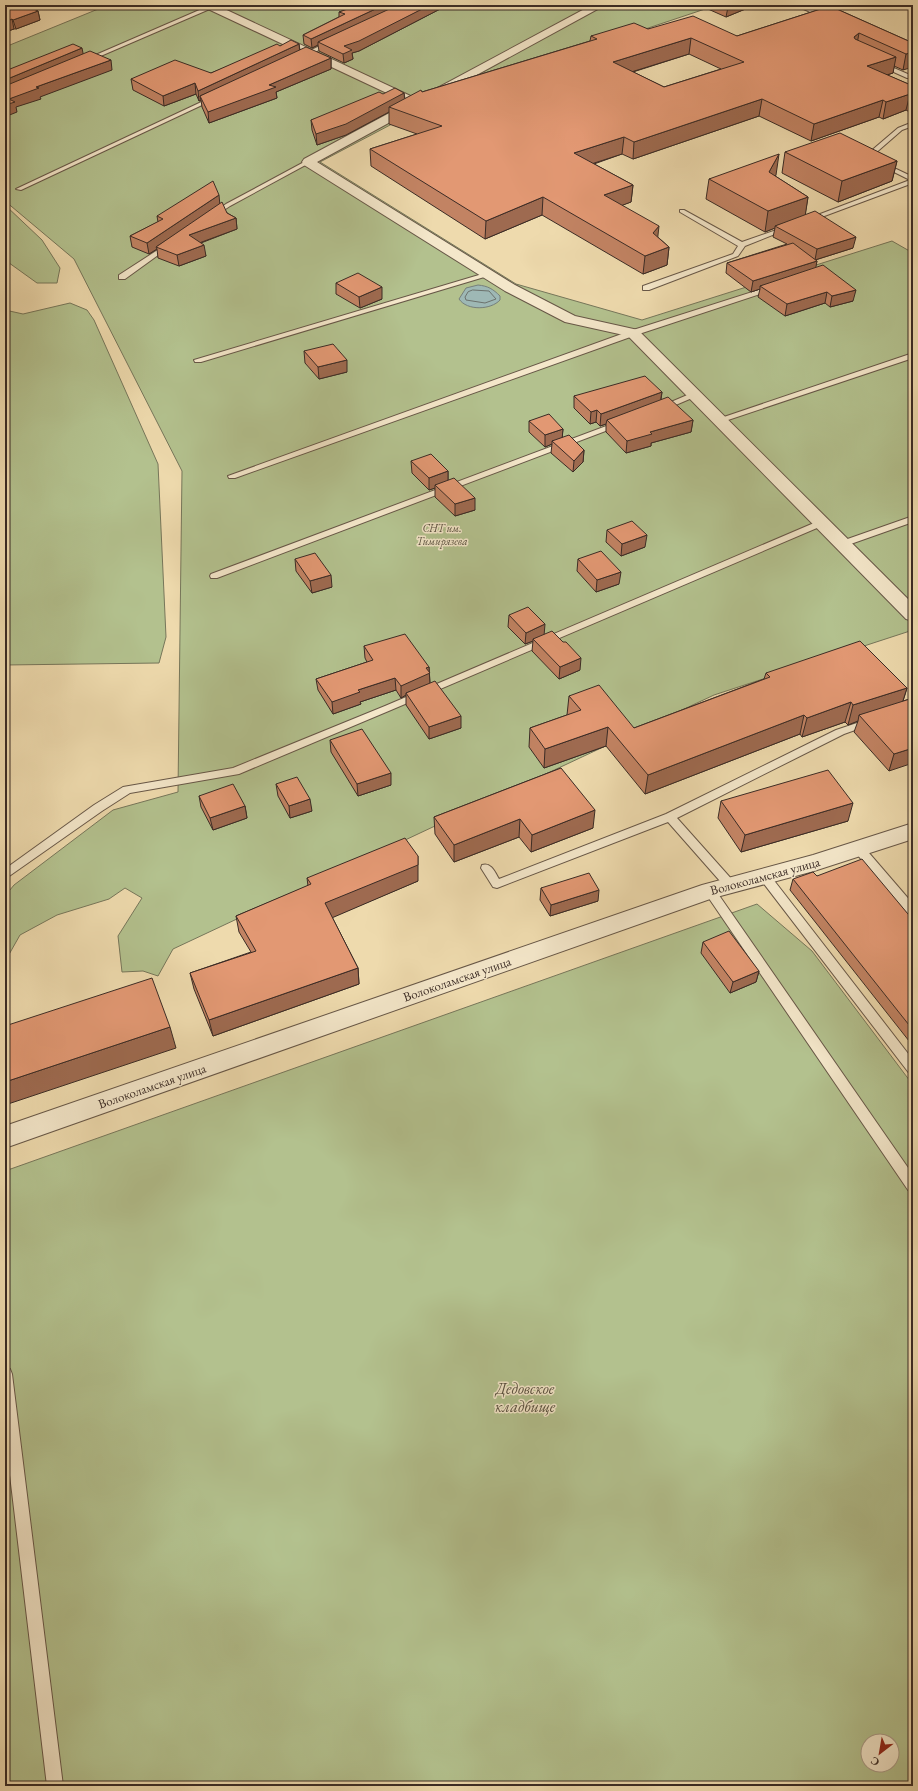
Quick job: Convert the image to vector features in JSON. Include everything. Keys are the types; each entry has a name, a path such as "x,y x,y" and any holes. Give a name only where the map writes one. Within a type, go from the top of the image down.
{"street":[{"path":"600,5 308,162 510,288 570,319 633,333 913,615"},
{"path":"803,5 854,27"},
{"path":"214,6 309,53 417,103"},
{"name":"Волоколамская улица","path":"5,1137 721,889 858,849 913,831"}],"lane":[{"path":"84,61 214,6"},
{"path":"295,60 336,40"},
{"path":"875,62 912,78"},
{"path":"19,189 217,96"},
{"path":"913,124 900,129 867,157 913,180"},
{"path":"208,219 228,205 308,162"},
{"path":"802,223 913,180"},
{"path":"682,211 742,245"},
{"path":"646,288 736,255 742,245 794,226"},
{"path":"122,277 175,241"},
{"path":"198,360 489,274"},
{"path":"232,476 633,333 781,286"},
{"path":"720,420 913,355"},
{"path":"651,412 695,395"},
{"path":"214,576 628,420"},
{"path":"842,544 913,518"},
{"path":"5,875 98,808 127,790 236,771 388,708 821,523"},
{"path":"486,868 497,884 670,817 840,732 877,720"},
{"path":"670,817 721,889 913,1186"},
{"path":"858,849 913,912"},
{"path":"765,877 913,1069"},
{"path":"5,1374 55,1786"}],"green space":[{"name":"СНТ им. Тимирязева","path":"108,5 717,5 445,96 320,162 516,284 642,320 892,241 913,253 913,630 714,695 173,949 158,976 143,971 122,972 118,936 142,898 125,888 109,899 57,915 20,935 7,958 5,970 5,896 14,885 113,810 178,792 182,471 74,259 5,201 5,47"},
{"path":"5,205 42,240 60,268 57,283 37,283 5,260"},
{"path":"70,303 87,310 94,320 158,464 166,637 159,663 5,665 5,310 23,314"},
{"name":"Дедовское кладбище","path":"757,904 812,951 913,1085 913,1786 5,1786 5,1171"}],"water":[{"path":"478,285 488,287 493,290 500,296 500,300 491,306 479,308 468,306 459,299 466,288"}],"building":[{"path":"5,5 25,5 38,11 5,22"},
{"path":"359,5 384,5 311,39 303,35 345,14 339,12"},
{"path":"398,5 430,5 359,41 344,46 352,50 343,54 318,42"},
{"path":"830,6 913,43 913,52 906,54 859,33 854,37 855,39 896,57 867,66 913,86 913,95 910,94 886,102 883,100 814,124 762,99 634,142 624,137 574,153 633,185 604,195 659,226 653,233 669,247 645,256 543,197 486,221 370,149 442,126 389,107 421,90 422,92 597,39 591,36 634,23 648,29 693,16 737,36","holes":["691,38 744,62 664,87 613,62"]},
{"path":"291,40 299,44 198,91 195,83 163,96 131,79 175,60 211,73 277,44 280,46"},
{"path":"73,44 82,48 5,80 5,71"},
{"path":"306,47 331,58 269,85 276,87 208,112 200,96"},
{"path":"90,51 111,60 36,87 39,88 9,99 15,102 5,105 5,86"},
{"path":"395,88 404,93 346,124 316,134 311,120 379,92 383,94"},
{"path":"840,133 897,161 842,181 785,152"},
{"path":"779,154 769,172 808,197 768,211 709,179"},
{"path":"213,181 219,195 147,243 130,236 163,219 157,216"},
{"path":"222,202 227,213 236,218 189,235 204,245 177,255 156,247"},
{"path":"815,211 856,237 817,249 775,226"},
{"path":"793,243 817,261 753,281 727,263"},
{"path":"823,265 856,290 832,296 827,292 787,304 760,286"},
{"path":"358,273 382,287 359,297 336,283"},
{"path":"333,344 347,360 318,367 304,351"},
{"path":"645,376 662,392 601,414 597,410 591,412 574,396"},
{"path":"668,397 693,420 650,432 652,434 627,441 607,420"},
{"path":"549,414 563,429 545,435 529,421"},
{"path":"569,435 584,450 574,461 552,441"},
{"path":"431,454 448,471 429,478 411,461"},
{"path":"454,478 475,498 455,504 435,485"},
{"path":"632,521 647,535 622,544 607,530"},
{"path":"601,551 621,572 597,580 578,559"},
{"path":"315,553 331,575 310,581 295,559"},
{"path":"528,607 545,624 526,633 509,615"},
{"path":"552,631 563,642 566,642 581,658 560,667 533,639"},
{"path":"405,634 429,667 426,668 430,673 401,686 395,678 358,690 360,692 332,702 316,679 373,660 364,646"},
{"path":"860,641 907,688 853,705 851,702 807,718 804,715 648,775 608,727 545,749 530,728 581,710 569,696 599,685 634,728 770,677 766,673"},
{"path":"435,681 461,716 429,727 406,693"},
{"path":"913,698 913,748 894,754 859,715"},
{"path":"362,729 391,773 357,784 330,740"},
{"path":"561,768 595,810 532,835 520,819 454,845 434,817"},
{"path":"828,770 853,803 745,835 721,801"},
{"path":"297,777 310,799 289,806 276,784"},
{"path":"233,784 245,806 210,818 199,796"},
{"path":"405,838 418,856 418,865 325,903 358,968 209,1020 190,973 256,951 236,916 311,884 307,878"},
{"path":"862,859 913,920 913,1030 793,879 813,872 817,876"},
{"path":"589,873 599,890 551,905 541,888"},
{"path":"729,931 759,971 733,982 703,942"},
{"path":"152,978 170,1027 5,1082 5,1026"}]}
